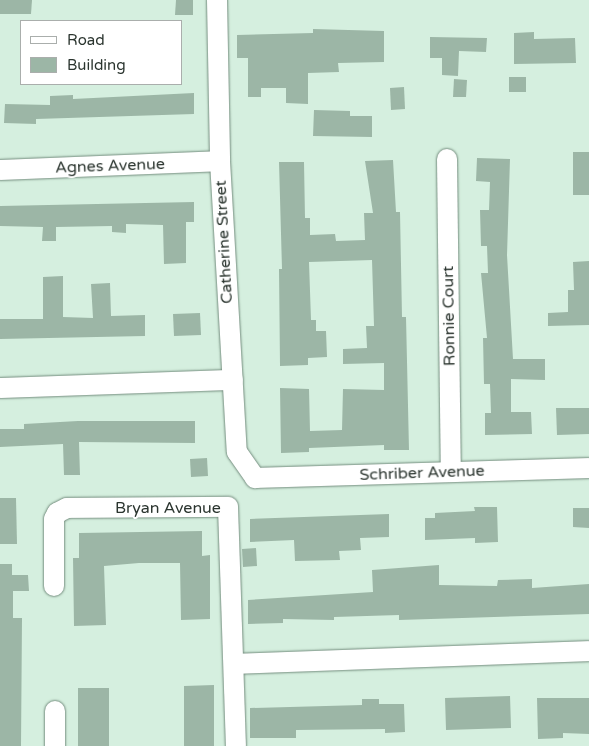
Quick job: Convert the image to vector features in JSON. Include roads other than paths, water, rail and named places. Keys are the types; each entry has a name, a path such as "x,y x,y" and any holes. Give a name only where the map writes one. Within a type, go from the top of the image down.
{"street":[{"name":"Catherine Street","path":"216,0 220,161 237,452 256,478"},
{"name":"Ronnie Court","path":"447,159 451,472"},
{"name":"Agnes Avenue","path":"0,170 220,161"},
{"path":"0,388 233,380"},
{"name":"Schriber Avenue","path":"256,478 589,468"},
{"name":"Bryan Avenue","path":"54,586 54,519 57,512 66,508 228,507 235,664 236,746"},
{"path":"235,664 589,651"},
{"path":"55,711 55,746"}]}
